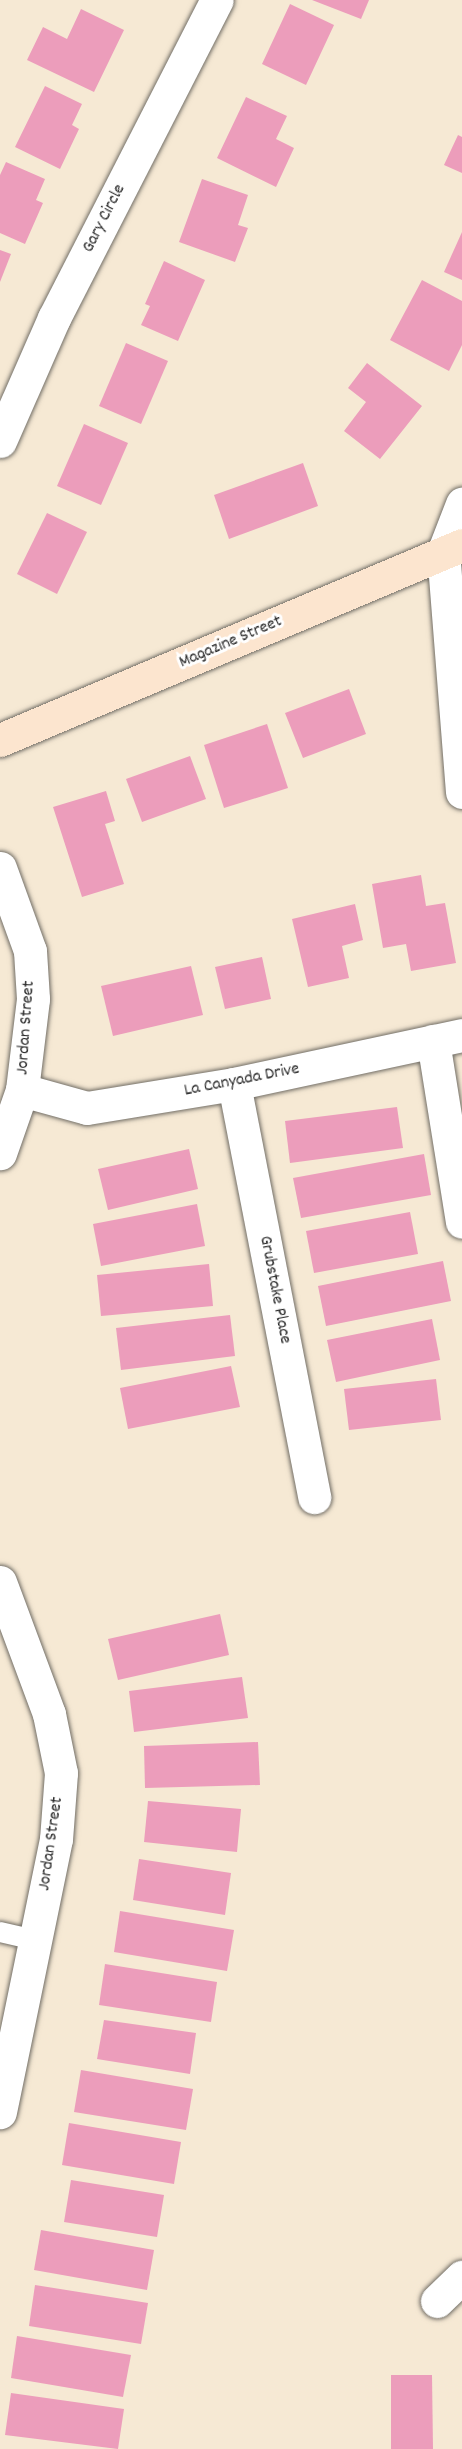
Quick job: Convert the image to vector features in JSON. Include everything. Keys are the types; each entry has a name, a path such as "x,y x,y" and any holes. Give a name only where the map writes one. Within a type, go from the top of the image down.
{"street":[{"name":"Gary Circle","path":"0,441 54,318 217,0"},
{"path":"462,504 452,549 462,792"},
{"name":"Magazine Street","path":"0,740 452,549"},
{"name":"Jordan Street","path":"0,868 30,951 33,999 22,1090 0,1153"},
{"path":"448,1038 462,1222"},
{"name":"La Canyada Drive","path":"22,1090 87,1108 234,1084 448,1038"},
{"name":"Grubstake Place","path":"234,1084 314,1497"},
{"name":"Jordan Street","path":"0,1582 49,1714 60,1773 56,1839 0,2112"},
{"path":"437,2301 462,2277"}],"lane":[{"path":"0,1932 36,1940"}],"building":[{"path":"312,0 369,0 361,19"},
{"path":"290,4 334,25 306,85 262,64"},
{"path":"81,9 124,30 94,92 27,60 43,27 67,39"},
{"path":"45,86 82,104 72,125 79,129 60,169 15,147"},
{"path":"246,97 287,116 276,139 294,148 276,187 217,158"},
{"path":"458,135 462,137 462,173 444,165"},
{"path":"6,162 45,179 36,200 43,203 25,244 0,233 0,175"},
{"path":"202,179 248,195 238,225 248,228 235,262 179,242"},
{"path":"462,232 462,280 444,272"},
{"path":"0,250 11,254 0,282"},
{"path":"164,261 205,280 178,341 141,325 150,306 145,304"},
{"path":"422,280 462,301 462,345 449,371 390,340"},
{"path":"126,343 168,361 141,424 99,406"},
{"path":"367,363 422,406 380,459 344,431 366,402 348,388"},
{"path":"84,424 128,443 101,505 57,486"},
{"path":"303,463 318,506 229,539 214,495"},
{"path":"47,513 87,532 57,594 17,574"},
{"path":"349,689 366,734 303,758 285,713"},
{"path":"267,724 288,788 224,808 204,745"},
{"path":"190,756 206,799 142,822 126,779"},
{"path":"106,791 115,821 105,824 124,884 82,897 53,807"},
{"path":"421,875 426,906 445,903 456,963 411,971 406,944 383,948 372,884"},
{"path":"355,904 363,940 342,946 349,978 308,987 292,919"},
{"path":"262,957 271,999 225,1009 215,967"},
{"path":"191,966 203,1015 113,1036 101,986"},
{"path":"397,1107 403,1148 290,1163 285,1121"},
{"path":"189,1149 198,1189 108,1210 98,1169"},
{"path":"424,1154 431,1195 301,1218 293,1178"},
{"path":"197,1204 205,1246 101,1266 93,1224"},
{"path":"410,1212 418,1254 314,1273 306,1231"},
{"path":"443,1261 451,1301 326,1326 318,1286"},
{"path":"209,1264 213,1306 101,1316 97,1275"},
{"path":"230,1315 235,1356 121,1370 116,1328"},
{"path":"432,1319 440,1360 336,1382 327,1340"},
{"path":"231,1366 240,1407 128,1429 120,1388"},
{"path":"436,1379 441,1420 349,1430 344,1389"},
{"path":"220,1614 229,1655 118,1680 108,1639"},
{"path":"242,1677 248,1718 134,1732 129,1691"},
{"path":"258,1742 260,1785 145,1788 144,1746"},
{"path":"148,1801 241,1809 237,1852 144,1842"},
{"path":"139,1859 231,1873 225,1915 133,1900"},
{"path":"120,1911 234,1930 227,1971 114,1952"},
{"path":"105,1964 217,1982 211,2022 99,2005"},
{"path":"104,2020 196,2033 190,2074 97,2059"},
{"path":"81,2070 193,2089 186,2130 74,2112"},
{"path":"69,2123 181,2142 174,2184 62,2165"},
{"path":"71,2180 164,2195 157,2237 64,2222"},
{"path":"41,2230 154,2250 147,2290 34,2270"},
{"path":"35,2285 148,2303 141,2344 29,2326"},
{"path":"17,2336 131,2355 123,2397 11,2378"},
{"path":"391,2375 432,2375 433,2449 391,2449"},
{"path":"11,2393 124,2409 118,2449 5,2435"}]}
